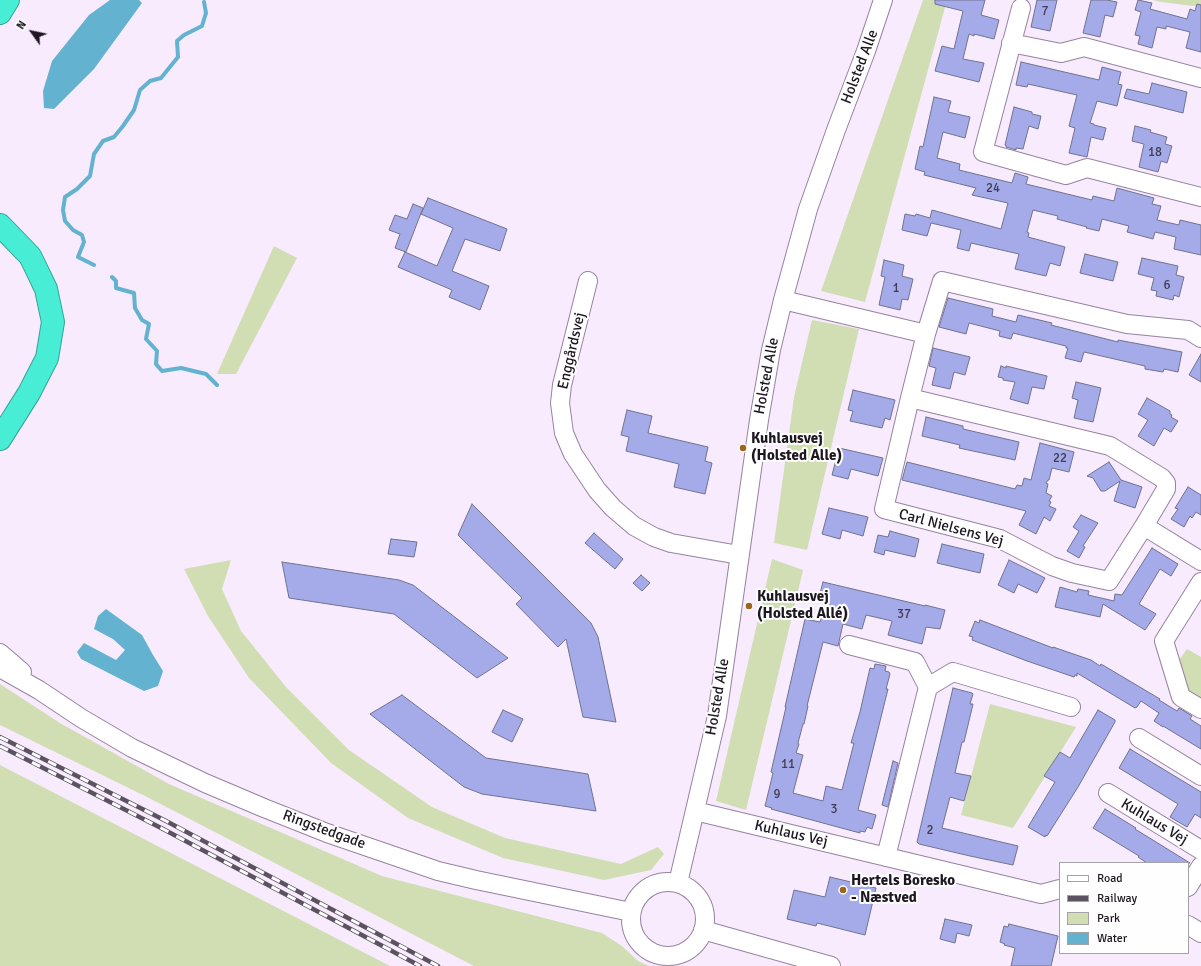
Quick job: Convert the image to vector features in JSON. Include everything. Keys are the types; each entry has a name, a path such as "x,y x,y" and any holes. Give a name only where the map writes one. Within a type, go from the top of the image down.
{"highway":[{"path":"0,13 8,0"},
{"path":"0,225 30,256 46,289 53,322 47,358 29,393 0,439"},
{"path":"0,242 22,260 37,292 44,322 39,355 21,389 0,423"}],"street":[{"name":"Holsted Alle","path":"678,883 717,716 758,420 771,350 808,209 866,51 883,0"},
{"path":"1021,8 983,152 1066,175 1087,168 1201,197"},
{"path":"1011,43 1061,53 1084,47 1201,78"},
{"name":"Enggårdsvej","path":"588,281 562,385 560,403 564,433 573,454 597,490 613,508 634,526 654,537 671,543 739,555"},
{"name":"Carl Nielsens Vej","path":"910,398 1110,446 1162,478 1166,483 1166,489 1109,581 1072,573 1052,566 1000,539 884,509 910,398 926,334 942,281 1127,324 1188,330 1201,338"},
{"path":"783,300 926,334"},
{"path":"1144,526 1201,561"},
{"path":"1201,582 1164,641 1181,697 1201,708"},
{"path":"849,645 915,662 928,687 886,857"},
{"name":"Ringstedgade","path":"0,653 22,672 39,690"},
{"name":"Ringstedgade","path":"0,668 39,690 96,727 155,760 246,801 327,832 438,871 492,884 631,912"},
{"path":"928,687 953,672 1071,707"},
{"path":"1139,738 1201,776"},
{"name":"Kuhlaus Vej","path":"1108,794 1201,850"},
{"name":"Kuhlaus Vej","path":"695,811 1042,894 1059,889"},
{"path":"1189,885 1201,866"},
{"path":"666,881 678,883 689,888 698,896 703,907 705,919 703,930 698,942 688,950 677,955 664,956 652,953 642,946 634,936 631,924 631,912 635,900 643,890 654,884 666,881"},
{"path":"1189,926 1201,933"},
{"path":"703,930 831,966"}],"green space":[{"path":"923,0 947,0 865,302 821,291"},
{"path":"1153,0 1201,0 1201,7 1161,2"},
{"path":"274,246 297,258 236,374 217,374"},
{"path":"812,320 859,329 807,550 774,543 794,397"},
{"path":"772,559 803,570 746,810 716,801"},
{"path":"231,560 222,589 241,631 286,687 349,750 432,807 505,838 621,864 658,847 664,854 651,870 604,880 503,858 408,818 331,763 249,678 208,616 184,569"},
{"path":"1187,649 1201,657 1201,701 1188,693 1177,663"},
{"path":"0,684 60,723 169,784 382,876 602,933 622,946 638,961 649,966 474,966 147,797 0,725"},
{"path":"990,704 1076,727 1013,828 961,815"},
{"path":"0,765 239,888 390,966 0,966"}],"water":[{"path":"110,0 139,0 142,3 94,69 54,109 44,108 43,91 52,61 89,15"},
{"path":"106,609 142,635 163,671 158,686 144,691 81,659 77,652 84,643 116,660 125,650 113,639 94,629 98,616"}],"building":[{"path":"935,0 985,0 981,15 999,20 994,39 969,34 963,59 984,63 979,82 935,71 942,46 954,49 963,11 935,4"},
{"path":"1037,0 1057,0 1050,31 1031,27"},
{"path":"1091,0 1107,0 1117,2 1113,17 1105,15 1100,37 1083,33"},
{"path":"1138,0 1152,3 1150,9 1187,19 1190,9 1195,11 1197,4 1201,5 1201,52 1186,48 1190,32 1166,26 1166,29 1157,27 1152,48 1138,44 1140,36 1135,35 1141,12 1135,10"},
{"path":"1021,62 1099,80 1102,67 1121,72 1118,84 1122,85 1117,106 1097,101 1090,123 1106,128 1103,140 1091,137 1087,157 1069,153 1075,128 1069,126 1077,95 1028,84 1027,87 1016,85"},
{"path":"1152,83 1187,92 1183,113 1124,98 1127,89 1149,94"},
{"path":"934,97 951,101 948,112 970,117 965,138 943,132 937,158 960,164 959,170 1012,183 1015,173 1028,177 1026,184 1092,200 1093,196 1114,201 1117,188 1154,198 1152,204 1161,206 1157,220 1179,225 1180,220 1201,225 1201,255 1174,249 1176,237 1155,232 1153,239 1127,232 1129,226 1102,219 1099,231 1057,219 1058,216 1033,210 1027,232 1029,233 1028,237 1065,247 1060,266 1050,263 1046,276 1015,269 1019,254 971,243 969,251 957,248 961,230 931,223 927,236 902,230 905,214 915,216 916,214 930,218 932,210 1001,229 1008,203 972,195 976,188 924,175 925,172 915,169 920,146 923,147"},
{"path":"1014,107 1041,116 1038,129 1029,126 1023,149 1016,148 1016,150 1006,147 1005,145"},
{"path":"1135,126 1151,130 1150,132 1167,137 1165,144 1172,146 1167,163 1161,161 1158,172 1139,167 1144,144 1132,141"},
{"path":"428,198 507,229 500,251 465,239 452,271 489,286 480,310 449,297 452,290 398,267 405,252 437,266 453,228 421,214"},
{"path":"413,204 423,208 406,252 395,248 400,234 389,230 395,215 407,219"},
{"path":"1085,254 1118,262 1113,281 1080,273"},
{"path":"1142,258 1178,266 1176,275 1184,277 1179,297 1174,295 1173,300 1156,296 1157,291 1151,290 1154,278 1138,274"},
{"path":"884,260 904,265 902,276 913,279 908,300 902,299 900,310 879,305 885,277 881,276"},
{"path":"948,298 993,309 992,316 1016,322 1018,315 1118,342 1118,340 1182,352 1178,372 1164,369 1163,372 1145,369 1145,366 1084,352 1081,362 1065,358 1068,348 1066,348 1066,346 1013,333 1011,339 999,336 1000,331 969,323 966,334 939,327"},
{"path":"933,348 970,357 965,375 954,372 950,389 932,385 936,368 929,366"},
{"path":"1201,354 1201,382 1189,375"},
{"path":"1001,366 1047,376 1044,389 1032,387 1028,404 1010,399 1015,382 1003,380 1003,378 998,377"},
{"path":"1076,382 1101,388 1093,422 1074,418 1078,400 1072,398"},
{"path":"853,390 895,400 890,420 885,418 882,428 850,421 853,411 848,410"},
{"path":"1147,398 1170,411 1170,414 1172,415 1171,417 1178,421 1171,432 1164,428 1154,446 1138,436 1148,420 1138,414"},
{"path":"627,410 652,416 648,433 708,447 705,461 712,463 705,494 674,487 679,464 626,451 629,437 621,435"},
{"path":"926,417 963,426 963,429 1019,442 1015,460 959,448 960,445 922,436"},
{"path":"1040,443 1074,452 1069,472 1052,468 1049,480 1046,483 1048,484 1046,493 1052,496 1049,501 1051,502 1049,506 1056,509 1050,521 1044,517 1036,534 1019,525 1026,511 902,480 907,462 1015,489 1017,485 1022,486 1024,478 1031,480"},
{"path":"839,448 883,458 878,476 851,469 848,479 832,475"},
{"path":"1109,462 1121,480 1142,487 1135,508 1114,501 1120,481 1105,491 1101,491 1093,478 1087,476"},
{"path":"1188,487 1201,495 1201,515 1196,512 1192,518 1190,516 1184,527 1171,519 1178,509 1175,508"},
{"path":"472,504 591,623 598,637 616,722 583,717 566,639 558,647 516,604 522,598 458,535"},
{"path":"829,508 868,517 863,536 842,530 840,539 822,534"},
{"path":"1081,515 1098,523 1083,546 1085,547 1079,558 1067,551 1079,531 1073,527"},
{"path":"890,531 919,539 915,557 885,550 884,555 874,552 878,535 888,537"},
{"path":"594,533 623,559 615,569 585,543"},
{"path":"391,539 417,542 414,557 388,554"},
{"path":"942,544 984,554 980,573 937,563"},
{"path":"1152,548 1178,564 1171,576 1160,569 1139,604 1156,614 1145,630 1103,604 1100,617 1055,607 1060,587 1077,592 1078,589 1089,591 1088,595 1114,601 1115,594 1122,595"},
{"path":"1009,560 1045,578 1037,593 1018,584 1014,593 998,585"},
{"path":"282,562 399,580 413,585 508,658 477,678 394,614 289,598"},
{"path":"641,575 650,583 642,591 633,583"},
{"path":"823,582 945,610 940,629 926,627 922,644 888,635 892,621 866,615 862,629 843,624 838,646 823,642 796,753 803,755 793,793 823,801 826,786 842,790 854,743 851,743 870,668 874,669 875,664 886,666 885,671 889,672 890,674 886,689 888,689 858,810 876,815 872,829 867,827 865,832 860,831 860,833 771,809 772,808 765,806 773,773 771,772 805,619 820,622 825,602 818,601"},
{"path":"980,620 1053,648 1091,660 1100,666 1101,664 1160,699 1159,700 1177,711 1179,708 1192,716 1190,719 1201,726 1201,749 1154,721 1159,713 1141,701 1135,708 1077,673 1077,676 1075,675 1074,677 972,640 973,637 969,636 975,621 979,623"},
{"path":"953,688 973,694 970,704 973,704 955,773 971,776 964,801 950,797 942,828 1018,846 1013,865 919,844 917,842"},
{"path":"402,695 486,758 588,774 596,811 482,794 464,787 370,714"},
{"path":"503,710 523,719 512,742 492,732"},
{"path":"1098,710 1115,720 1115,722 1078,787 1045,837 1028,827 1055,782 1044,776 1060,752 1070,758"},
{"path":"1130,749 1201,792 1201,818 1195,814 1187,827 1170,817 1178,804 1119,768"},
{"path":"893,761 898,763 888,807 882,805"},
{"path":"1105,809 1188,862 1146,862 1138,857 1139,856 1093,828"},
{"path":"830,877 876,888 865,935 817,923 816,926 787,919 794,890 825,897"},
{"path":"945,919 972,925 969,936 957,933 955,943 940,939"},
{"path":"1009,924 1058,936 1051,966 1011,966 1015,948 1004,945 1005,944 1000,942 1004,926 1008,927"}],"waterway":[{"path":"94,265 78,257 84,242 82,235 73,230 65,221 63,210 65,197 77,189 90,176 94,154 103,141 114,137 123,126 134,110 140,90 150,81 161,78 178,57 177,41 184,35 202,26 206,13 204,2"},
{"path":"112,277 116,281 116,288 134,293 135,308 142,320 149,324 146,339 157,351 156,364 162,371 181,368 206,374 217,385"}],"railway":[{"path":"0,737 166,821 438,966"},
{"path":"0,746 163,829 420,966"}],"place":[{"name":"Kuhlausvej (Holsted Alle)","path":"743,448"},
{"name":"Kuhlausvej (Holsted Allé)","path":"749,606"},
{"name":"Hertels Boresko - Næstved","path":"843,890"}]}
